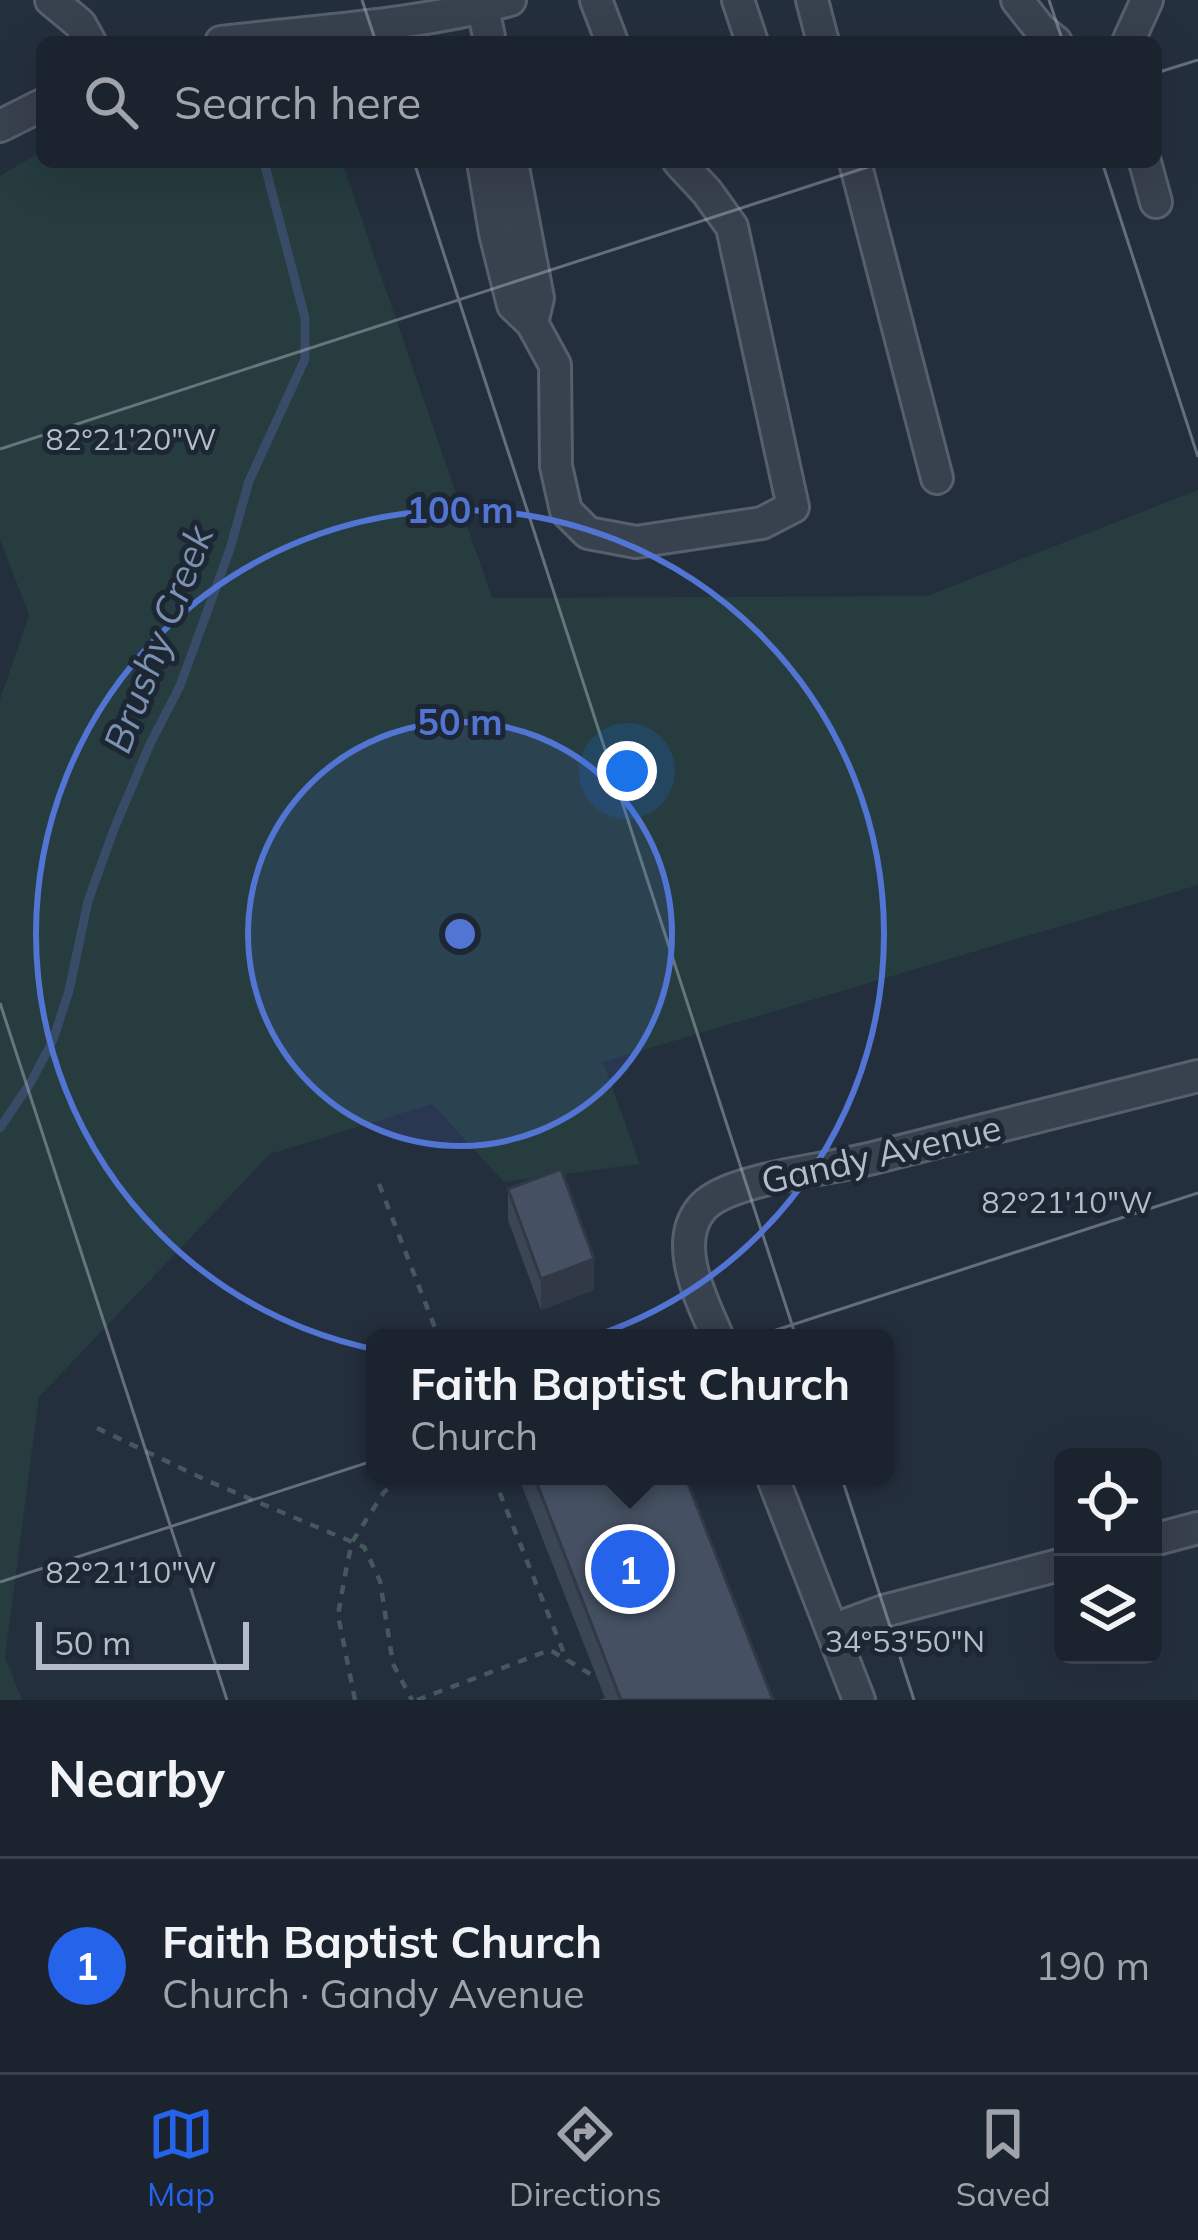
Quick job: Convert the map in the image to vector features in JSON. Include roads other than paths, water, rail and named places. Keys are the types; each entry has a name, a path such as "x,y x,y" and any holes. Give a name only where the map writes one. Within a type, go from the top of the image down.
{"street":[{"path":"51,0 80,24 87,36"},
{"path":"596,0 610,36"},
{"path":"738,0 750,36"},
{"path":"812,0 821,36"},
{"path":"1017,0 1049,36"},
{"path":"1131,36 1147,0"},
{"path":"278,36 478,16"},
{"path":"0,126 36,108"},
{"path":"484,168 513,305 532,323 555,365 556,466 566,511 589,533 636,542 762,523 793,507 732,227 685,168"},
{"path":"513,168 538,298 532,323"},
{"path":"856,168 937,478"},
{"path":"1147,168 1156,202"},
{"name":"Gandy Avenue","path":"715,1329 690,1258 693,1223 717,1196 1198,1076"},
{"path":"776,1485 859,1700"},
{"path":"1162,1538 1198,1528"},
{"path":"832,1630 884,1611 1054,1566"}],"waterway":[{"name":"Brushy Creek","path":"0,1128 53,1040 88,901 114,829 180,686 230,549 249,481 305,359 305,318 266,168"}],"place":[{"name":"Faith Baptist Church","path":"630,1569"}]}
